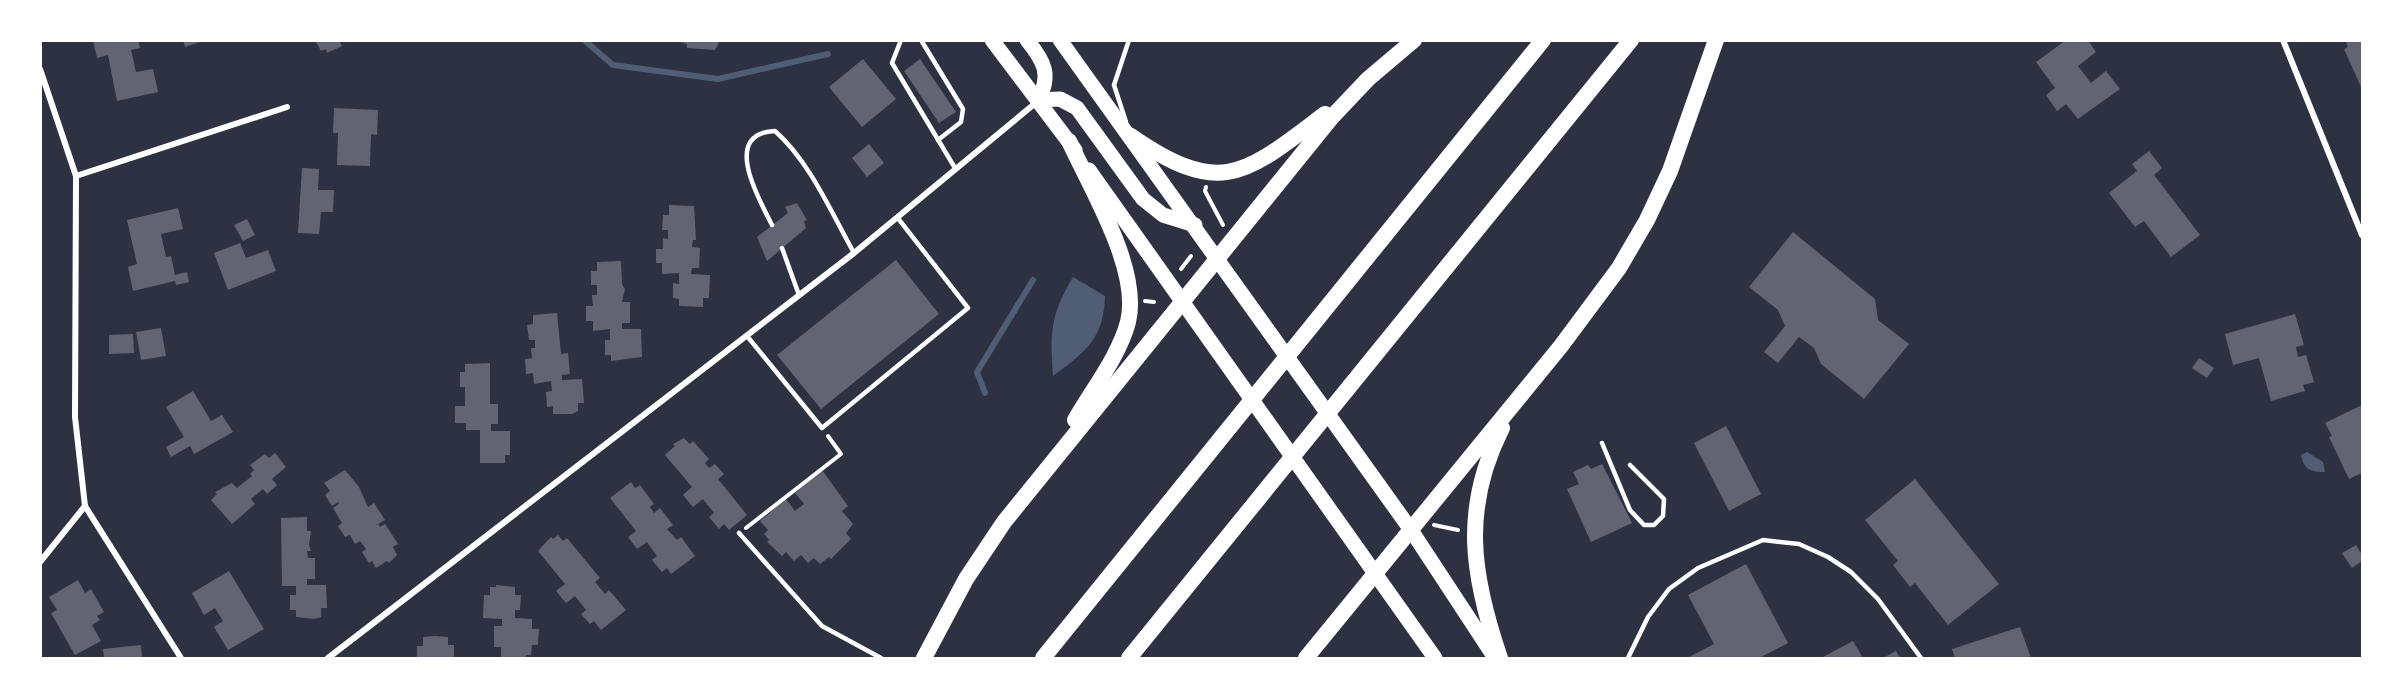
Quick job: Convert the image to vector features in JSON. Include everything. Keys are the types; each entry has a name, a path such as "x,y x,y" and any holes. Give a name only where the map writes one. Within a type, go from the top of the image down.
{"highway":[{"path":"1131,136 1180,166 1207,172 1228,172 1247,168 1266,158 1355,92 1414,40"},
{"path":"1043,658 1543,40"},
{"path":"1130,658 1631,40"},
{"path":"1306,658 1376,575 1591,308 1633,245 1670,171 1716,40"},
{"path":"924,658 949,609 984,550 1047,468 1309,143 1355,92"},
{"path":"1047,468 1120,342 1128,322 1131,301 1124,263 1069,141"},
{"path":"1500,658 1481,596 1473,532 1483,473 1519,398"}],"main road":[{"path":"992,40 1069,141 1435,658"},
{"path":"1027,40 1046,67 1045,85 1038,100"},
{"path":"1060,40 1412,530 1495,658"},
{"path":"1038,100 1060,99 1077,108 1143,199 1163,215 1195,225"}],"street":[{"path":"2283,40 2362,235"},
{"path":"40,69 76,176 75,417 85,506 181,658"},
{"path":"328,658 854,253 1038,100"},
{"path":"76,176 287,107"},
{"path":"40,562 85,506"}],"lane":[{"path":"902,40 892,63 955,168"},
{"path":"921,40 963,109 961,122 938,140"},
{"path":"1129,40 1114,86 1131,136"},
{"path":"772,225 752,187 746,168 748,149 756,137 764,132 775,131 786,141 817,186 854,253"},
{"path":"747,336 822,428 968,308 897,217"},
{"path":"782,248 799,295"},
{"path":"1602,443 1630,510 1638,520 1651,526 1659,522 1663,516 1664,499 1630,465"},
{"path":"739,533 822,626 881,658"},
{"path":"1628,658 1648,617 1669,590 1698,568 1763,540 1799,544 1828,557 1851,572 1878,599 1921,658"}],"path":[{"path":"1206,183 1205,191 1217,220 1223,225"},
{"path":"1181,269 1191,256"},
{"path":"1157,307 1154,302 1158,298"},
{"path":"739,533 841,454 822,428"},
{"path":"1432,524 1459,530"}],"water":[{"path":"1073,277 1105,296 1104,311 1097,334 1091,343 1053,376 1053,325 1065,291"},
{"path":"2307,452 2323,462 2325,472 2312,471 2306,467 2301,455"}],"building":[{"path":"93,40 138,40 140,48 131,50 136,72 153,69 158,92 117,101 108,55 97,58"},
{"path":"183,40 203,40 203,41 185,47"},
{"path":"315,40 339,40 342,46 327,53 326,49 321,51"},
{"path":"673,40 720,40 715,50 687,48 687,44"},
{"path":"2066,40 2088,40 2096,52 2078,66 2091,83 2106,71 2120,89 2078,119 2066,104 2057,111 2046,95 2055,88 2036,62"},
{"path":"2345,40 2362,40 2362,89 2344,49 2348,47"},
{"path":"863,59 896,99 862,127 829,87"},
{"path":"920,59 956,112 939,123 904,71"},
{"path":"334,108 378,110 377,135 371,134 370,166 337,165 338,133 333,133"},
{"path":"869,144 884,163 867,177 852,158"},
{"path":"2149,151 2162,168 2154,175 2200,235 2171,257 2144,221 2135,227 2109,193 2137,171 2132,164"},
{"path":"302,168 319,169 318,190 334,190 333,212 321,212 319,234 298,233"},
{"path":"797,203 807,220 804,221 806,228 767,261 757,237 788,213 785,207"},
{"path":"669,205 694,206 696,240 693,240 692,247 700,248 699,268 692,268 691,274 710,275 709,298 703,298 703,307 679,306 679,299 673,298 673,283 679,284 679,273 662,274 662,263 656,263 656,249 663,249 663,238 668,239 668,230 662,230 663,215 669,215"},
{"path":"178,208 183,229 161,234 166,257 171,256 175,275 187,272 189,282 176,285 175,281 133,291 128,267 137,264 127,220"},
{"path":"247,219 255,235 243,241 234,225"},
{"path":"1793,232 1875,299 1878,320 1909,344 1864,399 1821,364 1814,348 1799,337 1778,363 1764,352 1785,326 1778,310 1749,287"},
{"path":"240,243 246,258 268,250 276,271 228,290 214,253"},
{"path":"896,260 939,314 821,409 777,355"},
{"path":"621,261 622,284 625,289 622,302 630,302 630,323 622,323 622,329 641,329 642,357 611,361 611,355 605,355 605,340 610,340 610,329 593,331 593,321 586,321 586,306 593,306 592,295 597,295 597,285 591,285 591,271 597,271 597,262"},
{"path":"557,313 561,354 568,353 570,374 562,375 562,380 582,379 584,403 578,403 578,411 572,414 553,414 553,406 547,407 546,392 552,391 551,381 534,384 533,373 526,374 525,359 532,358 531,348 535,348 535,340 529,340 527,325 533,324 533,315"},
{"path":"2295,314 2304,345 2296,347 2298,357 2306,355 2314,382 2303,385 2305,391 2271,401 2259,358 2233,365 2225,334"},
{"path":"161,328 166,356 141,360 136,332"},
{"path":"133,334 134,353 109,354 109,335"},
{"path":"2199,358 2214,368 2207,378 2192,368"},
{"path":"490,363 490,404 498,404 498,424 491,424 491,431 510,431 510,455 505,455 505,463 480,463 480,430 466,430 466,423 455,423 455,406 465,406 465,387 460,387 460,372 465,372 465,364"},
{"path":"193,391 211,421 222,415 233,432 194,454 190,446 171,457 166,447 184,437 166,407"},
{"path":"2362,405 2362,473 2349,479 2329,437 2332,436 2325,423"},
{"path":"1726,426 1761,494 1729,511 1694,443"},
{"path":"684,438 690,444 693,441 709,459 705,463 709,468 715,464 724,474 718,479 747,515 729,530 724,524 719,529 709,517 714,513 703,499 693,507 683,495 692,487 665,455 675,446 673,444"},
{"path":"275,453 286,467 272,479 277,485 267,494 263,489 251,499 255,504 232,524 211,500 217,494 215,492 232,483 237,488 252,476 250,474 254,470 250,465 265,454 269,458"},
{"path":"1602,464 1632,523 1591,542 1567,489 1579,484 1573,472 1588,465 1591,469"},
{"path":"345,470 359,487 368,507 374,503 385,520 378,524 380,527 385,524 398,544 393,547 397,555 389,563 387,561 376,568 372,561 369,563 362,552 366,549 360,541 355,544 350,535 345,537 338,526 342,523 333,508 339,504 338,502 332,506 325,495 330,491 324,483"},
{"path":"822,470 848,506 842,511 853,524 846,533 851,539 831,559 829,557 820,564 814,558 808,563 801,555 794,561 786,552 782,556 767,542 769,540 764,534 768,530 760,521 786,499 795,511 804,504 795,493"},
{"path":"1915,479 1999,584 1948,625 1915,583 1910,587 1893,565 1898,561 1865,520"},
{"path":"631,482 635,488 640,485 654,504 650,507 654,513 660,508 673,525 667,529 677,540 681,537 695,556 671,574 667,568 662,572 652,560 657,556 647,542 637,549 628,537 636,531 610,498"},
{"path":"307,517 307,531 311,531 309,545 311,551 307,551 308,558 315,558 315,579 307,579 307,585 326,585 327,608 321,608 321,617 314,619 296,617 296,610 290,610 290,595 296,595 296,586 282,586 281,518"},
{"path":"558,535 563,541 567,538 600,578 595,582 605,594 609,590 626,610 601,630 594,621 590,624 581,614 586,610 575,596 566,603 556,591 565,584 538,551 551,537 553,539"},
{"path":"2356,545 2362,555 2362,561 2352,568 2342,553"},
{"path":"1746,564 1788,643 1759,658 1687,658 1714,644 1688,595"},
{"path":"229,571 264,629 228,650 214,627 223,621 215,608 204,615 192,593"},
{"path":"78,580 85,593 91,589 104,612 97,616 100,620 92,625 101,641 75,655 51,613 57,610 49,597"},
{"path":"496,585 515,587 515,595 521,595 520,610 515,610 515,618 532,619 532,629 539,629 538,645 532,645 531,655 526,655 526,658 501,658 501,647 494,647 494,626 502,626 502,619 483,618 484,595 490,595 490,587 496,587"},
{"path":"2020,627 2031,658 1955,658 1952,649"},
{"path":"423,637 448,637 448,645 454,645 454,658 417,658 417,646 423,646"},
{"path":"1853,641 1863,658 1821,658"},
{"path":"141,645 142,658 104,658 103,649"},
{"path":"1896,651 1900,658 1883,658"}],"waterway":[{"path":"584,40 613,65 718,79 828,54"},
{"path":"985,393 977,372 1033,280"}]}
